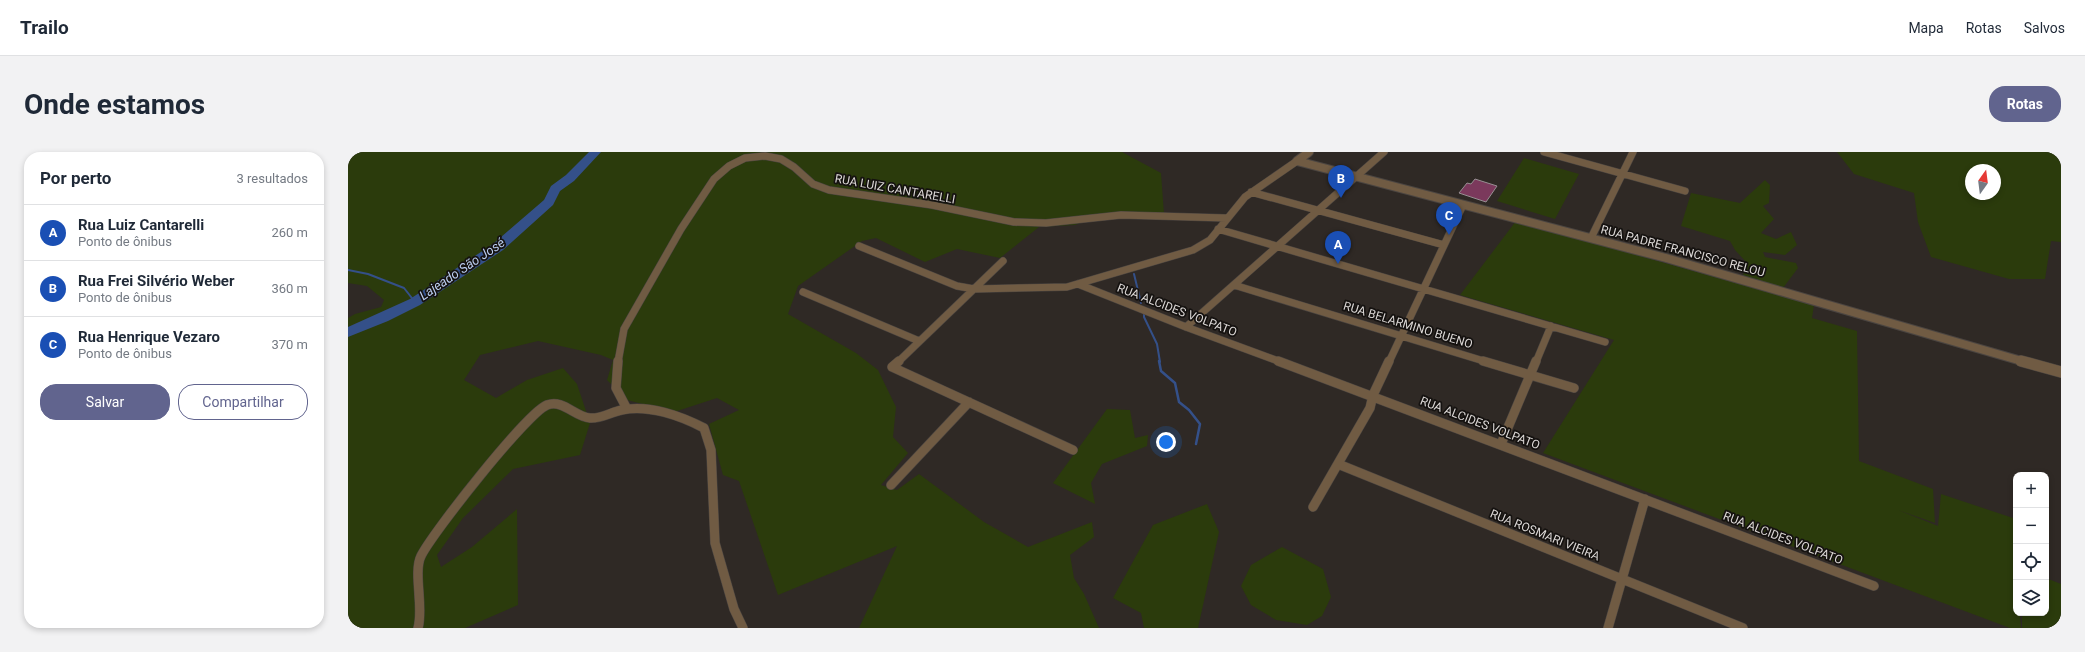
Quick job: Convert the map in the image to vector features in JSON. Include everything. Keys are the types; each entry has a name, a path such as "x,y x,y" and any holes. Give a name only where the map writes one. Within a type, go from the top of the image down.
{"street":[{"path":"859,246 958,286 974,289 1067,287 1193,250 1210,240 1226,218 1251,192 1297,162 1309,152"},
{"path":"1186,327 1384,152"},
{"path":"1544,152 1685,191"},
{"path":"1591,238 1633,152"},
{"name":"RUA LUIZ CANTARELLI","path":"627,409 616,388 618,354 624,329 681,230 714,179 729,166 745,158 765,156 781,159 794,166 813,184 829,190 932,205 1001,220 1046,223 1121,215 1226,218"},
{"name":"RUA PADRE FRANCISCO RELOU","path":"1297,162 1666,258 2061,372"},
{"path":"1251,192 1444,245"},
{"path":"1313,507 1370,408 1373,394 1463,205"},
{"path":"1218,229 1605,342"},
{"path":"1003,261 892,367 1073,450"},
{"name":"RUA ALCIDES VOLPATO","path":"1078,284 1186,327 1373,394 1874,586"},
{"name":"RUA BELARMINO BUENO","path":"1234,285 1574,388"},
{"path":"803,292 919,341"},
{"path":"1501,444 1551,326"},
{"path":"890,485 969,402"},
{"path":"418,628 421,617 418,586 420,557 449,515 525,423 537,411 550,405 560,404 577,415 590,418 627,409 644,410 690,420 704,428 711,450 715,543 734,609 743,628"},
{"name":"RUA ROSMARI VIEIRA","path":"1338,464 1743,628"},
{"path":"1608,628 1645,499"}],"green space":[{"path":"348,152 1122,152 1161,173 1164,214 1090,219 1075,225 1039,227 1000,258 957,249 925,262 876,238 862,241 798,286 788,314 856,353 878,370 896,407 893,437 908,453 881,485 897,490 919,474 984,522 1028,547 1092,522 1094,537 1070,555 1074,578 1084,594 1099,628 859,628 897,546 778,595 739,481 723,475 709,424 739,410 717,398 674,412 627,400 607,380 613,360 601,355 538,341 480,355 464,380 496,398 527,380 563,368 577,384 590,423 580,455 513,469 463,518 437,555 441,567 472,547 517,509 518,605 465,628 348,628 348,318 355,314 381,307 384,300 367,286 348,283"},
{"path":"1837,152 2061,152 2061,242 2051,241 2045,279 2009,279 1931,257 1918,222 1914,193 1854,174"},
{"path":"1524,158 1579,174 1555,219 1497,201"},
{"path":"1765,180 1770,185 1769,203 1763,206 1774,219 1761,233 1776,239 1791,232 1797,245 1785,255 1763,252 1765,257 1796,263 1798,268 1783,288 1743,275 1748,264 1735,250 1730,241 1681,226 1691,193 1740,203"},
{"path":"1516,221 1814,305 1812,318 1857,331 1859,461 1933,489 1935,523 1898,510 1938,526 1941,494 2013,518 2013,616 2020,616 2021,628 2010,628 1543,453 1614,340 1460,295"},
{"path":"1107,409 1130,410 1135,438 1148,435 1147,446 1102,464 1091,483 1095,504 1053,483"},
{"path":"1207,504 1219,532 1198,628 1144,628 1141,613 1113,598 1153,525"},
{"path":"1282,547 1323,569 1331,597 1322,616 1307,625 1276,620 1251,605 1241,586 1251,565"},
{"path":"2049,579 2061,584 2061,628 2022,628 2022,616 2049,616"}],"building":[{"path":"1475,179 1497,186 1486,202 1459,193 1467,183 1471,184"}],"waterway":[{"name":"Lajeado São José","path":"348,332 383,318 415,302 498,247 549,202 555,189 570,178 595,152"},
{"path":"348,270 368,274 404,288 415,302"},
{"path":"1134,274 1141,303"},
{"path":"1144,312 1144,317 1157,344 1160,362"},
{"path":"1159,361 1161,371 1175,383 1179,402 1189,410 1200,424 1196,444"}],"place":[{"name":"Rua Frei Silvério Weber","path":"1341,198"},
{"name":"Rua Henrique Vezaro","path":"1449,235"},
{"name":"Rua Luiz Cantarelli","path":"1338,264"}]}
